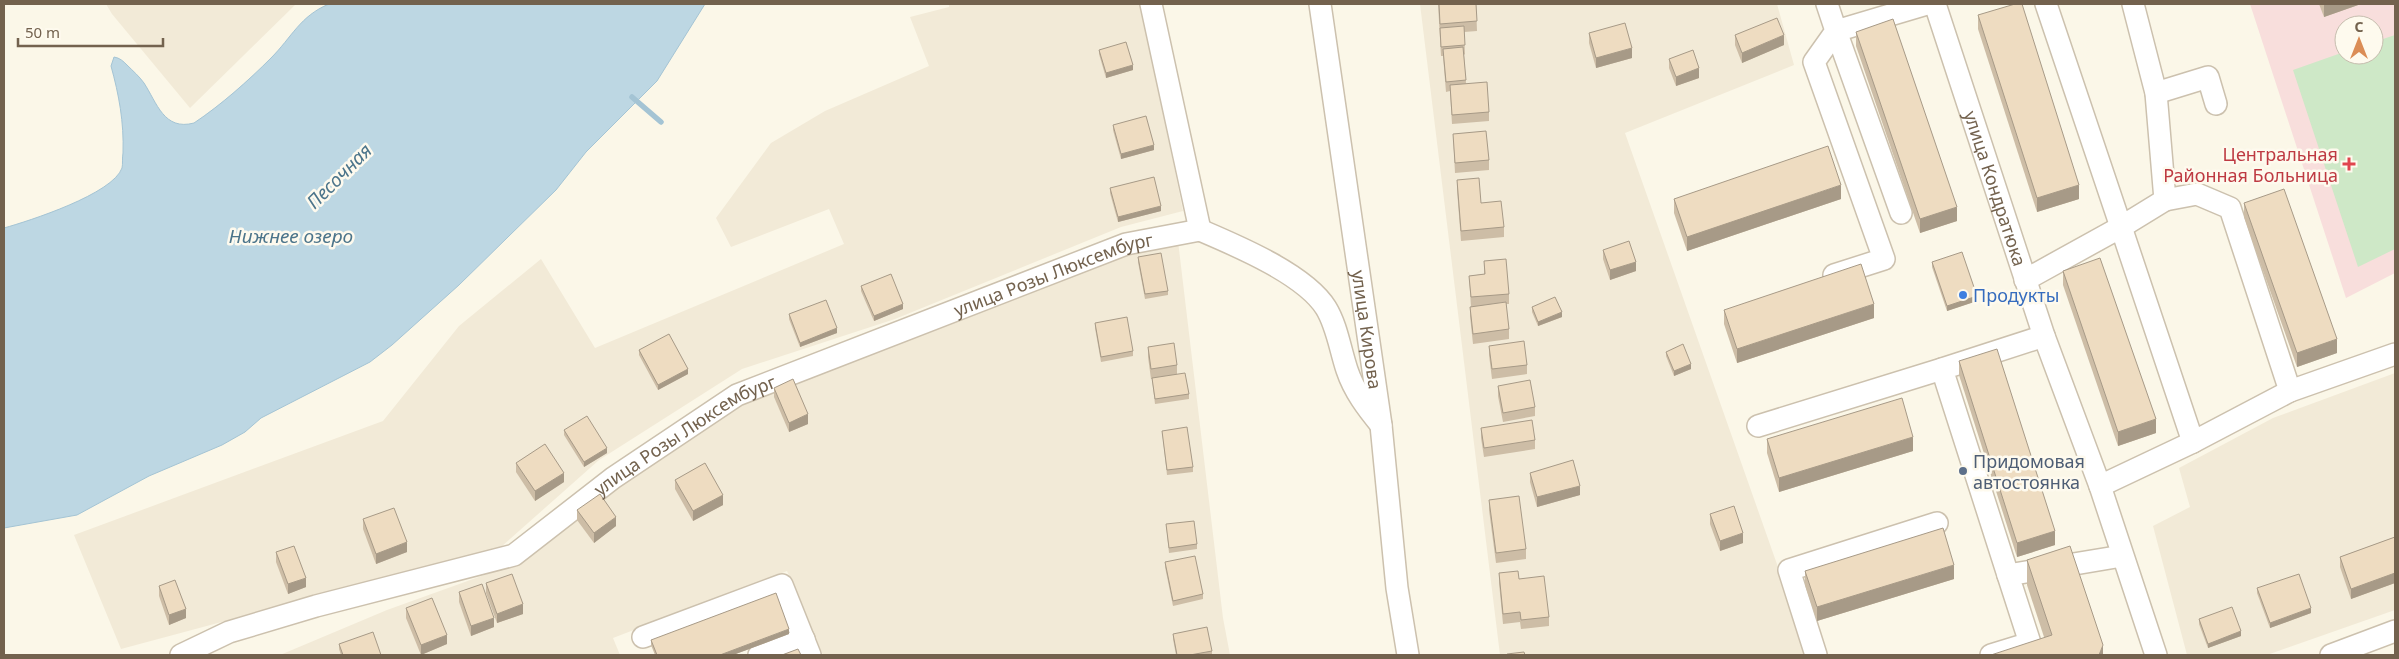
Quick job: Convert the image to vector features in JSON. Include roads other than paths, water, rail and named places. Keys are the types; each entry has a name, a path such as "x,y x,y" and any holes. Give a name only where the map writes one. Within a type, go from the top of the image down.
{"street":[{"path":"1151,4 1200,230 1251,252 1312,293 1325,307 1348,372 1361,400 1381,425"},
{"name":"улица Кирова","path":"1320,4 1381,425 1397,588 1408,655"},
{"path":"1827,4 1900,213"},
{"path":"1811,283 1884,259 1834,148 1814,62 1836,31 1927,4"},
{"name":"улица Кондратюка","path":"1935,4 2044,336 2100,486 2156,655"},
{"path":"2046,4 2193,442"},
{"path":"2133,4 2156,93 2165,200"},
{"path":"2156,93 2208,77 2216,104"},
{"path":"2025,280 2121,227 2165,200 2197,194 2230,208 2290,391"},
{"name":"улица Розы Люксембург","path":"181,655 229,632 316,606 514,555 613,478 737,395 1126,244 1200,230"},
{"path":"1758,426 2044,336"},
{"path":"2100,486 2193,442 2290,391 2395,354"},
{"path":"1942,369 2030,643 1991,655"},
{"path":"1816,655 1789,570 1937,523"},
{"path":"2008,575 2122,556"},
{"path":"643,638 782,585 807,647 759,655"},
{"path":"2331,655 2395,631"}],"water":[{"name":"Нижнее озеро","path":"329,4 705,4 657,81 586,152 556,190 459,285 392,345 370,362 261,418 245,432 222,445 149,476 77,515 4,528 4,228 50,213 87,197 115,178 122,168 122,119 111,66 114,57 123,61 140,78 168,119 175,123 194,123 224,101 253,75 271,58 303,21"}],"waterway":[{"path":"632,97 661,122"}],"place":[{"name":"Центральная Районная Больница","path":"2349,164"},
{"name":"Продукты","path":"1963,295"},
{"name":"Придомовая автостоянка","path":"1963,471"}],"water label":[{"name":"Песочная","path":"339,176"}]}
